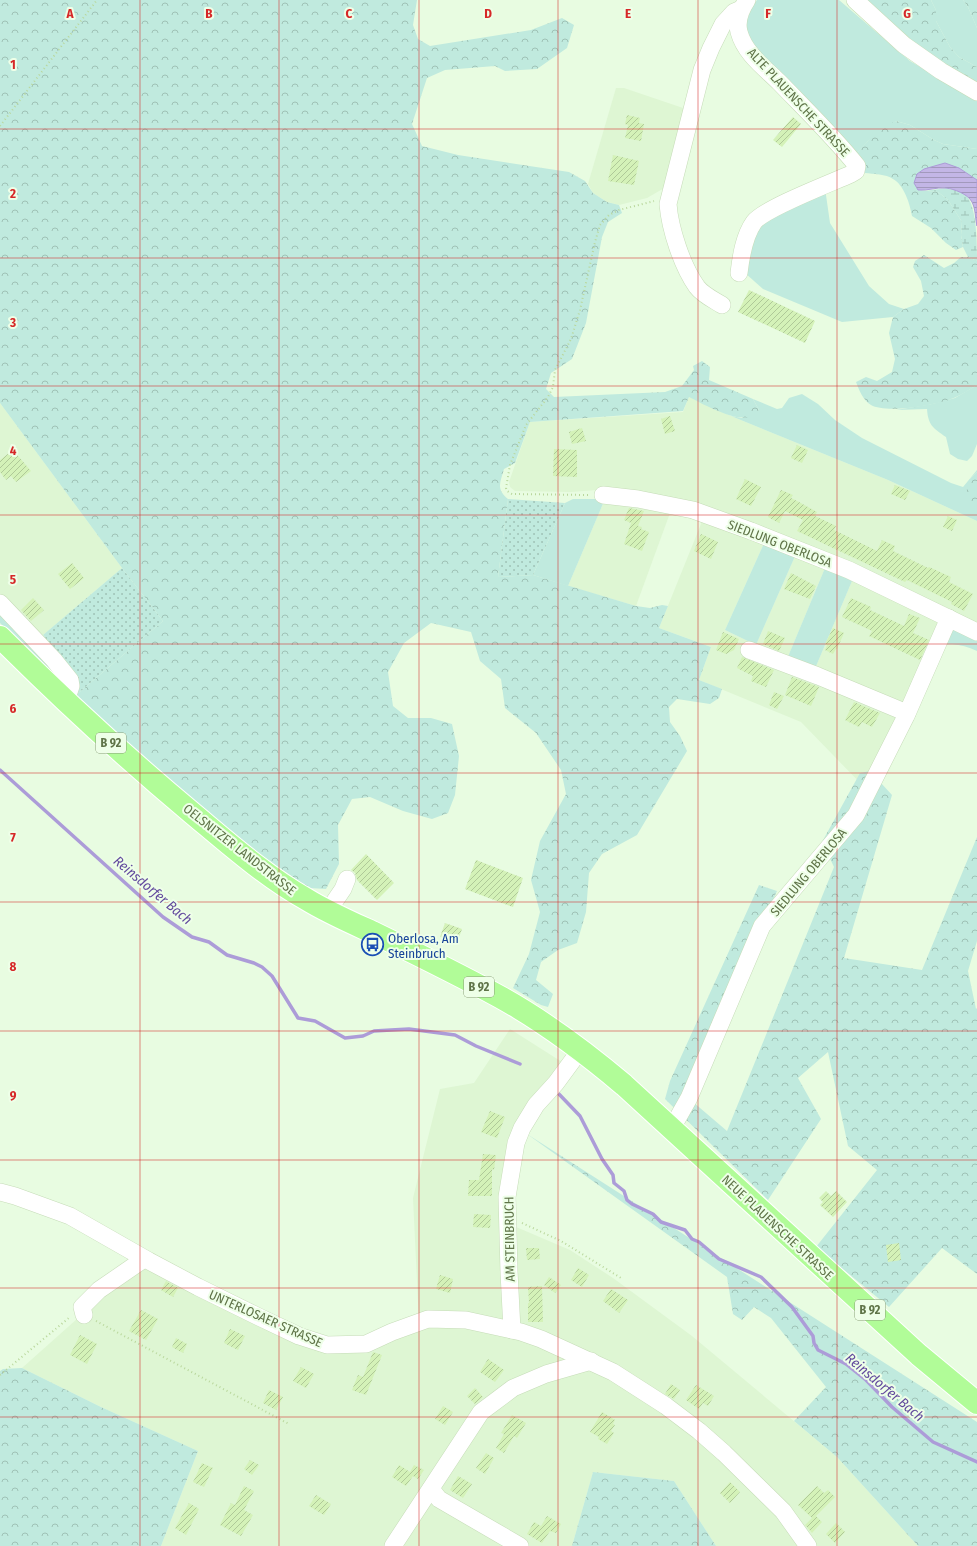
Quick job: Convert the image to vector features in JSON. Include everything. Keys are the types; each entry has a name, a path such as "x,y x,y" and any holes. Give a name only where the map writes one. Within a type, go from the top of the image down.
{"main road":[{"name":"OELSNITZER LANDSTRASSE","path":"0,637 66,701 166,791 227,843 282,884 305,899 328,911 501,998 535,1018 580,1049"},
{"name":"NEUE PLAUENSCHE STRASSE","path":"580,1049 624,1084 919,1355 977,1403"}],"street":[{"path":"855,0 904,45 941,71 977,92"},
{"name":"ALTE PLAUENSCHE STRASSE","path":"722,306 708,297 697,287 681,256 669,218 668,204 701,75 710,48 723,24 734,12 744,5"},
{"name":"ALTE PLAUENSCHE STRASSE","path":"739,273 744,246 753,223 759,217 805,194 851,174 856,171 857,166 846,151 750,54 739,31 739,21 744,5"},
{"name":"SIEDLUNG OBERLOSA","path":"603,495 638,499 700,513 807,552 849,570 977,632"},
{"path":"0,603 54,660 70,680 71,686 66,701"},
{"name":"SIEDLUNG OBERLOSA","path":"672,1128 689,1098 762,926 856,815 907,713 949,618"},
{"path":"749,650 818,676 907,713"},
{"path":"328,911 344,889 347,879"},
{"name":"AM STEINBRUCH","path":"512,1330 507,1197 516,1143 522,1128 536,1105 556,1083 580,1049"},
{"name":"UNTERLOSAER STRASSE","path":"0,1192 70,1216 144,1259 259,1317 299,1336 327,1346 366,1344 392,1332 428,1319 466,1320 512,1330 541,1339 613,1372 666,1406 719,1448 783,1511 808,1546"},
{"path":"83,1311 99,1290 144,1259"},
{"path":"393,1546 481,1412 513,1388 546,1374 591,1361"},
{"path":"431,1489 439,1499 520,1546"}],"path":[{"path":"0,126 97,0"},
{"path":"603,495 512,494 507,491 506,488 510,465 526,425 548,397 553,387 555,370 571,339 580,310 600,225 603,220 618,210 652,202 672,190"},
{"path":"507,1218 529,1225 561,1241 621,1278"},
{"path":"0,1375 83,1311 289,1424"}],"shaded area":[{"path":"616,88 624,88 686,109 666,187 647,198 619,205 607,202 593,193 588,184"},
{"path":"945,163 959,168 977,180 977,226 972,202 964,194 946,188 918,190 914,183 917,174 924,169"},
{"path":"689,397 731,416 888,480 977,521 977,627 788,537 610,489 571,492 515,491 510,487 509,482 530,422 683,412"},
{"path":"0,403 122,568 43,635 38,636 0,596"},
{"path":"605,499 670,513 636,606 568,586"},
{"path":"703,519 765,541 725,630 756,645 796,554 825,568 787,659 899,715 866,789 801,722 699,680 711,647 659,628"},
{"path":"852,581 939,622 905,706 814,671"},
{"path":"510,1029 562,1062 512,1137 502,1221 570,1250 613,1278 692,1336 837,1457 918,1546 716,1546 674,1481 593,1472 572,1546 161,1546 198,1451 101,1407 22,1368 152,1252 243,1309 350,1345 419,1323 413,1198 440,1089 474,1083"}],"green space":[{"path":"0,0 417,0 413,25 418,39 430,46 531,30 562,18 574,25 567,48 537,69 505,71 495,66 445,70 427,78 412,124 422,146 458,155 569,172 585,181 593,193 607,202 619,205 622,213 608,222 602,237 586,323 572,359 551,373 546,389 554,397 665,392 682,386 694,370 693,366 702,361 710,367 709,380 753,399 759,410 752,416 737,417 720,412 689,397 683,411 530,422 515,463 504,469 500,482 500,489 508,499 498,577 533,575 636,606 650,608 662,605 668,606 659,628 711,647 699,680 722,689 719,698 710,704 677,699 669,707 670,722 680,736 687,751 637,835 602,854 589,873 586,912 577,943 558,950 541,962 536,980 553,994 548,1007 541,1005 513,988 529,954 540,912 531,880 540,841 566,794 561,770 536,733 505,708 501,679 480,661 471,632 431,623 404,643 388,672 393,706 408,718 431,718 452,724 459,756 455,795 448,813 432,819 403,811 370,797 352,799 338,825 339,864 326,889 309,888 232,835 112,731 76,695 163,621 0,403"},
{"path":"757,0 839,0 910,61 977,100 977,149 943,144 910,125 896,121 868,141 857,153 751,47 745,34 748,12"},
{"path":"860,0 931,0 936,10 936,21 950,47 959,57 977,67 977,86 943,67"},
{"path":"931,0 963,0 968,7 977,28 977,67 959,57 950,47 936,21 936,10"},
{"path":"963,0 977,0 977,28 968,7"},
{"path":"896,121 910,125 943,144 977,149 977,180 959,168 918,190 938,192 948,200 962,222 961,235 963,247 956,250 946,243 931,228 912,216 906,195 897,182 887,176 865,173 859,163 857,153 861,148 880,131"},
{"path":"825,188 830,223 869,286 889,304 904,309 893,317 842,322 763,289 745,273 747,251 761,220"},
{"path":"946,188 966,195 970,201 976,226 977,261 968,257 963,247 961,235 962,222 948,200 938,192 925,191"},
{"path":"924,255 944,268 954,263 961,257 968,257 977,261 977,385 956,397 938,403 900,409 878,408 871,405 864,398 856,382 866,377 877,381 892,372 895,359 889,333 893,317 904,309 918,304 924,296 921,281 913,267 915,261"},
{"path":"977,385 977,444 972,456 967,461 958,459 950,454 946,437 932,426 927,409 896,410 932,404 955,398"},
{"path":"802,394 818,404 835,420 862,438 951,483 963,487 977,470 977,472 970,479 973,502 977,502 977,521 888,480 731,416 742,418 759,410 753,399 777,409 782,408 789,398"},
{"path":"977,472 977,502 973,502 965,496 970,479"},
{"path":"508,499 565,503 533,575 498,577"},
{"path":"573,499 605,499 568,586 533,575 565,503"},
{"path":"765,541 796,554 756,645 725,630"},
{"path":"122,568 163,621 76,695 71,668 43,635"},
{"path":"825,568 852,581 814,671 787,659"},
{"path":"0,608 54,665 62,684 0,623"},
{"path":"954,629 977,635 977,651 959,645 940,646 944,638"},
{"path":"870,771 892,795 844,958 922,970 977,837 977,941 968,971 976,1009 977,1008 977,1274 942,1248 889,1307 816,1247 877,1170 848,1146 828,1052 798,1078 821,1119 768,1200 665,1099 670,1081 759,885 777,891 686,1096 727,1131 834,867 822,842 860,773"},
{"path":"527,1134 977,1422 977,1546 918,1546 837,1457 794,1421 826,1387 771,1318 754,1307 742,1320 733,1314 727,1277"},
{"path":"22,1368 101,1407 198,1451 161,1546 0,1546 0,1371 3,1369"},
{"path":"593,1472 674,1481 716,1546 572,1546"}],"building":[{"path":"627,115 640,118 639,123 644,124 641,141 625,138 628,125 625,124"},
{"path":"793,117 801,124 782,147 773,140"},
{"path":"613,155 639,161 634,185 608,181"},
{"path":"749,290 815,321 805,343 738,312"},
{"path":"670,416 675,431 665,434 661,419"},
{"path":"582,428 586,441 572,444 569,432"},
{"path":"797,445 808,450 802,463 791,458"},
{"path":"554,449 577,450 577,477 553,476"},
{"path":"13,450 31,471 16,482 11,476 6,480 0,472 0,460"},
{"path":"745,479 761,487 751,506 736,499"},
{"path":"895,485 910,491 905,500 891,494"},
{"path":"781,490 793,495 791,498 817,512 815,516 836,526 834,530 877,551 882,540 895,546 893,551 951,577 949,582 973,594 964,611 951,604 952,602 907,580 905,582 797,531 803,520 785,511 779,523 768,517"},
{"path":"629,508 644,511 638,526 649,532 642,551 624,544 631,523 624,520"},
{"path":"948,516 957,520 952,531 943,527"},
{"path":"701,534 718,542 711,559 694,551"},
{"path":"72,563 84,578 70,589 58,574"},
{"path":"791,573 816,586 810,599 784,589"},
{"path":"33,598 44,610 31,621 21,610"},
{"path":"851,598 871,607 870,610 904,626 909,614 920,618 913,633 929,640 920,660 869,636 872,631 842,617"},
{"path":"833,628 844,633 837,649 833,654 825,650 827,645 825,644"},
{"path":"768,631 785,638 779,651 763,644"},
{"path":"723,632 739,639 734,650 726,654 716,650"},
{"path":"742,657 774,670 766,687 751,681 753,676 737,668"},
{"path":"792,677 819,687 811,706 785,695"},
{"path":"774,692 784,696 777,709 769,705"},
{"path":"854,702 880,713 872,727 862,722 859,727 845,720"},
{"path":"366,854 394,883 377,900 357,880 355,873 351,870"},
{"path":"476,860 523,878 513,907 465,889"},
{"path":"445,923 462,929 457,943 440,937"},
{"path":"490,1111 505,1117 497,1138 481,1132"},
{"path":"483,1154 496,1155 494,1170 492,1169 492,1196 468,1196 469,1180 479,1180"},
{"path":"826,1191 831,1196 836,1191 847,1202 833,1217 820,1205 823,1202 819,1198"},
{"path":"474,1214 491,1215 490,1228 473,1227"},
{"path":"899,1243 901,1260 888,1262 886,1245"},
{"path":"526,1248 539,1248 540,1259 527,1260"},
{"path":"578,1268 589,1275 582,1287 571,1280"},
{"path":"440,1275 453,1279 450,1293 436,1289"},
{"path":"549,1277 561,1285 555,1293 544,1285"},
{"path":"166,1281 178,1288 173,1297 161,1290"},
{"path":"542,1286 543,1322 528,1322 528,1287"},
{"path":"611,1289 628,1300 619,1313 603,1301"},
{"path":"141,1310 158,1319 146,1340 129,1331"},
{"path":"230,1329 245,1336 238,1350 224,1343"},
{"path":"80,1335 97,1344 87,1364 70,1355"},
{"path":"176,1338 187,1344 183,1353 172,1347"},
{"path":"373,1352 382,1355 366,1395 352,1390 358,1375 363,1377"},
{"path":"488,1359 504,1370 495,1382 480,1372"},
{"path":"301,1367 314,1374 306,1388 293,1381"},
{"path":"671,1384 680,1390 674,1399 665,1394"},
{"path":"696,1385 714,1396 708,1406 703,1403 699,1409 686,1400"},
{"path":"475,1388 483,1397 475,1404 467,1396"},
{"path":"269,1390 283,1397 276,1410 263,1403"},
{"path":"443,1406 453,1412 445,1425 435,1419"},
{"path":"602,1412 615,1420 613,1424 615,1425 611,1431 614,1433 607,1444 590,1432"},
{"path":"512,1415 526,1423 517,1438 514,1436 504,1453 496,1448 504,1434 501,1433"},
{"path":"486,1453 494,1458 485,1474 476,1468"},
{"path":"250,1460 259,1465 252,1475 244,1469"},
{"path":"202,1463 213,1468 204,1487 193,1482"},
{"path":"399,1465 410,1472 414,1465 424,1470 418,1479 413,1476 406,1486 392,1477"},
{"path":"458,1476 472,1484 463,1498 450,1490"},
{"path":"730,1482 740,1492 730,1503 720,1493"},
{"path":"244,1486 254,1491 244,1510 253,1515 241,1536 220,1525 231,1503 235,1505"},
{"path":"817,1486 824,1493 828,1490 835,1497 816,1516 822,1522 812,1533 805,1525 812,1518 798,1505"},
{"path":"316,1495 331,1504 324,1515 309,1506"},
{"path":"189,1503 199,1509 186,1535 175,1528"},
{"path":"547,1516 561,1524 556,1533 550,1531 542,1543 527,1534 534,1522 541,1526"},
{"path":"836,1523 845,1532 835,1543 826,1534"}],"waterway":[{"name":"Reinsdorfer Bach","path":"0,770 163,917 192,937 209,942 227,955 262,967 272,976 298,1018 315,1021 345,1038 363,1036 374,1031 409,1029 455,1035 476,1046 520,1064"},
{"name":"Reinsdorfer Bach","path":"557,1092 580,1116 602,1159 613,1175 614,1183 624,1191 627,1200 653,1214 661,1222 685,1230 692,1239 699,1242 719,1259 761,1277 792,1307 813,1336 814,1343 818,1350 846,1364 866,1380 892,1407 933,1442 977,1462"}],"place":[{"name":"Oberlosa, Am Steinbruch","path":"372,945"}]}
